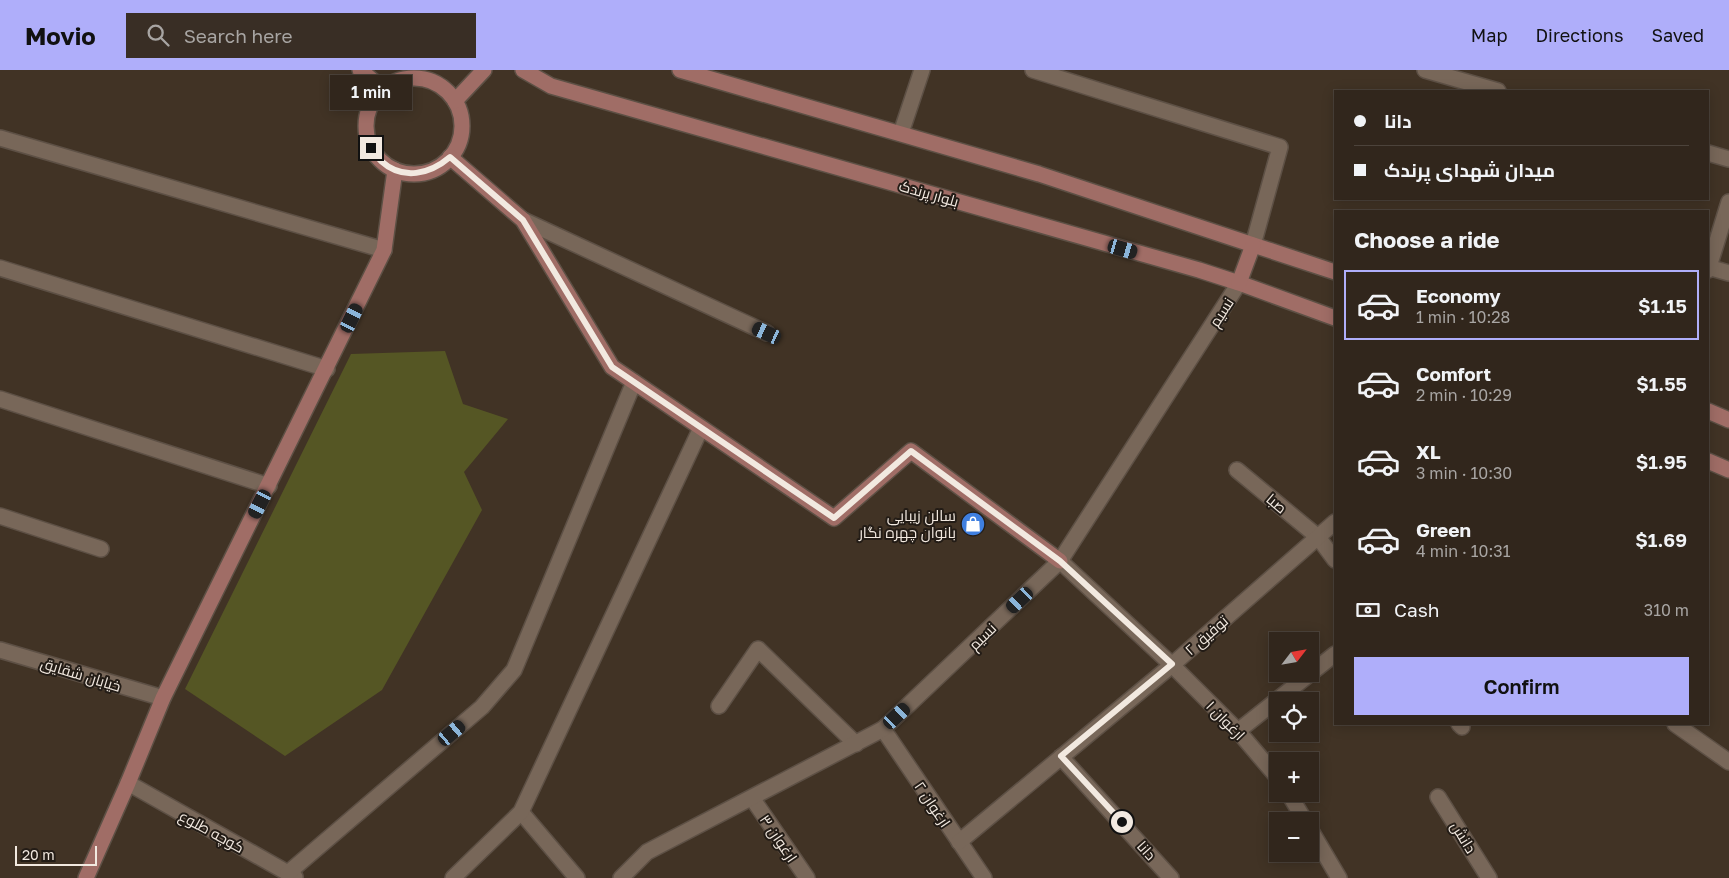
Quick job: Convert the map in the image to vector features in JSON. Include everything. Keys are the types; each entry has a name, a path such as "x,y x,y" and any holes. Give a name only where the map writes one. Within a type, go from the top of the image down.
{"main road":[{"path":"360,70 383,89"},
{"path":"455,101 484,70"},
{"name":"بلوار پرندک","path":"523,70 551,86 1240,283 1334,318"},
{"path":"680,70 1039,174 1334,272"},
{"path":"428,75 455,101 461,115 462,130 458,144 450,157 439,167 425,172 410,173 395,170 381,161 371,148 366,132 372,101 383,89 397,80 428,75"},
{"path":"450,157 523,220 612,367 834,518 911,451 1060,561"},
{"path":"86,878 128,783 162,698 269,486 384,250 395,170"},
{"path":"1240,283 1253,245"},
{"path":"1709,411 1729,420"},
{"path":"1709,461 1729,470"}],"street":[{"path":"901,134 922,70"},
{"path":"1033,70 1280,147 1253,245"},
{"path":"1425,70 1495,90"},
{"path":"0,138 384,250"},
{"path":"1709,153 1729,159"},
{"path":"1709,265 1729,202"},
{"path":"523,220 767,333"},
{"path":"0,268 327,368"},
{"path":"1709,268 1729,273"},
{"name":"نسیم","path":"620,878 647,852 883,729 1060,561 1240,283"},
{"path":"292,876 482,708 514,670 634,382"},
{"path":"0,399 269,486"},
{"path":"453,878 521,812 701,428"},
{"name":"صبا","path":"1237,470 1318,537 1334,559"},
{"path":"0,516 101,549"},
{"name":"توفیق ۲","path":"959,842 1172,664 1334,523"},
{"name":"ارغوان ۱","path":"1060,561 1172,664 1238,731 1269,767"},
{"path":"719,706 758,648 856,744"},
{"name":"خیابان شقایق","path":"0,650 162,698"},
{"path":"1238,731 1334,655"},
{"path":"1676,725 1729,762"},
{"name":"ارغوان ۲","path":"883,729 984,878"},
{"name":"دانا","path":"1061,756 1171,878"},
{"name":"کوچه طلوع","path":"128,783 292,876"},
{"name":"دانش","path":"1438,796 1489,878"},
{"name":"ارغوان ۳","path":"752,798 807,878"},
{"path":"521,812 577,878"},
{"path":"1319,844 1339,878"}],"shaded area":[{"path":"445,351 463,404 508,419 464,472 482,510 382,690 285,756 185,689 351,354"}],"place":[{"name":"سالن زیبایی بانوان چهره نگار","path":"973,524"}],"route":[{"path":"371,148 381,161 395,170 410,173 425,172 439,167 450,157 523,220 612,367 834,518 911,451 1060,561 1172,664 1061,756 1122,822"}]}
